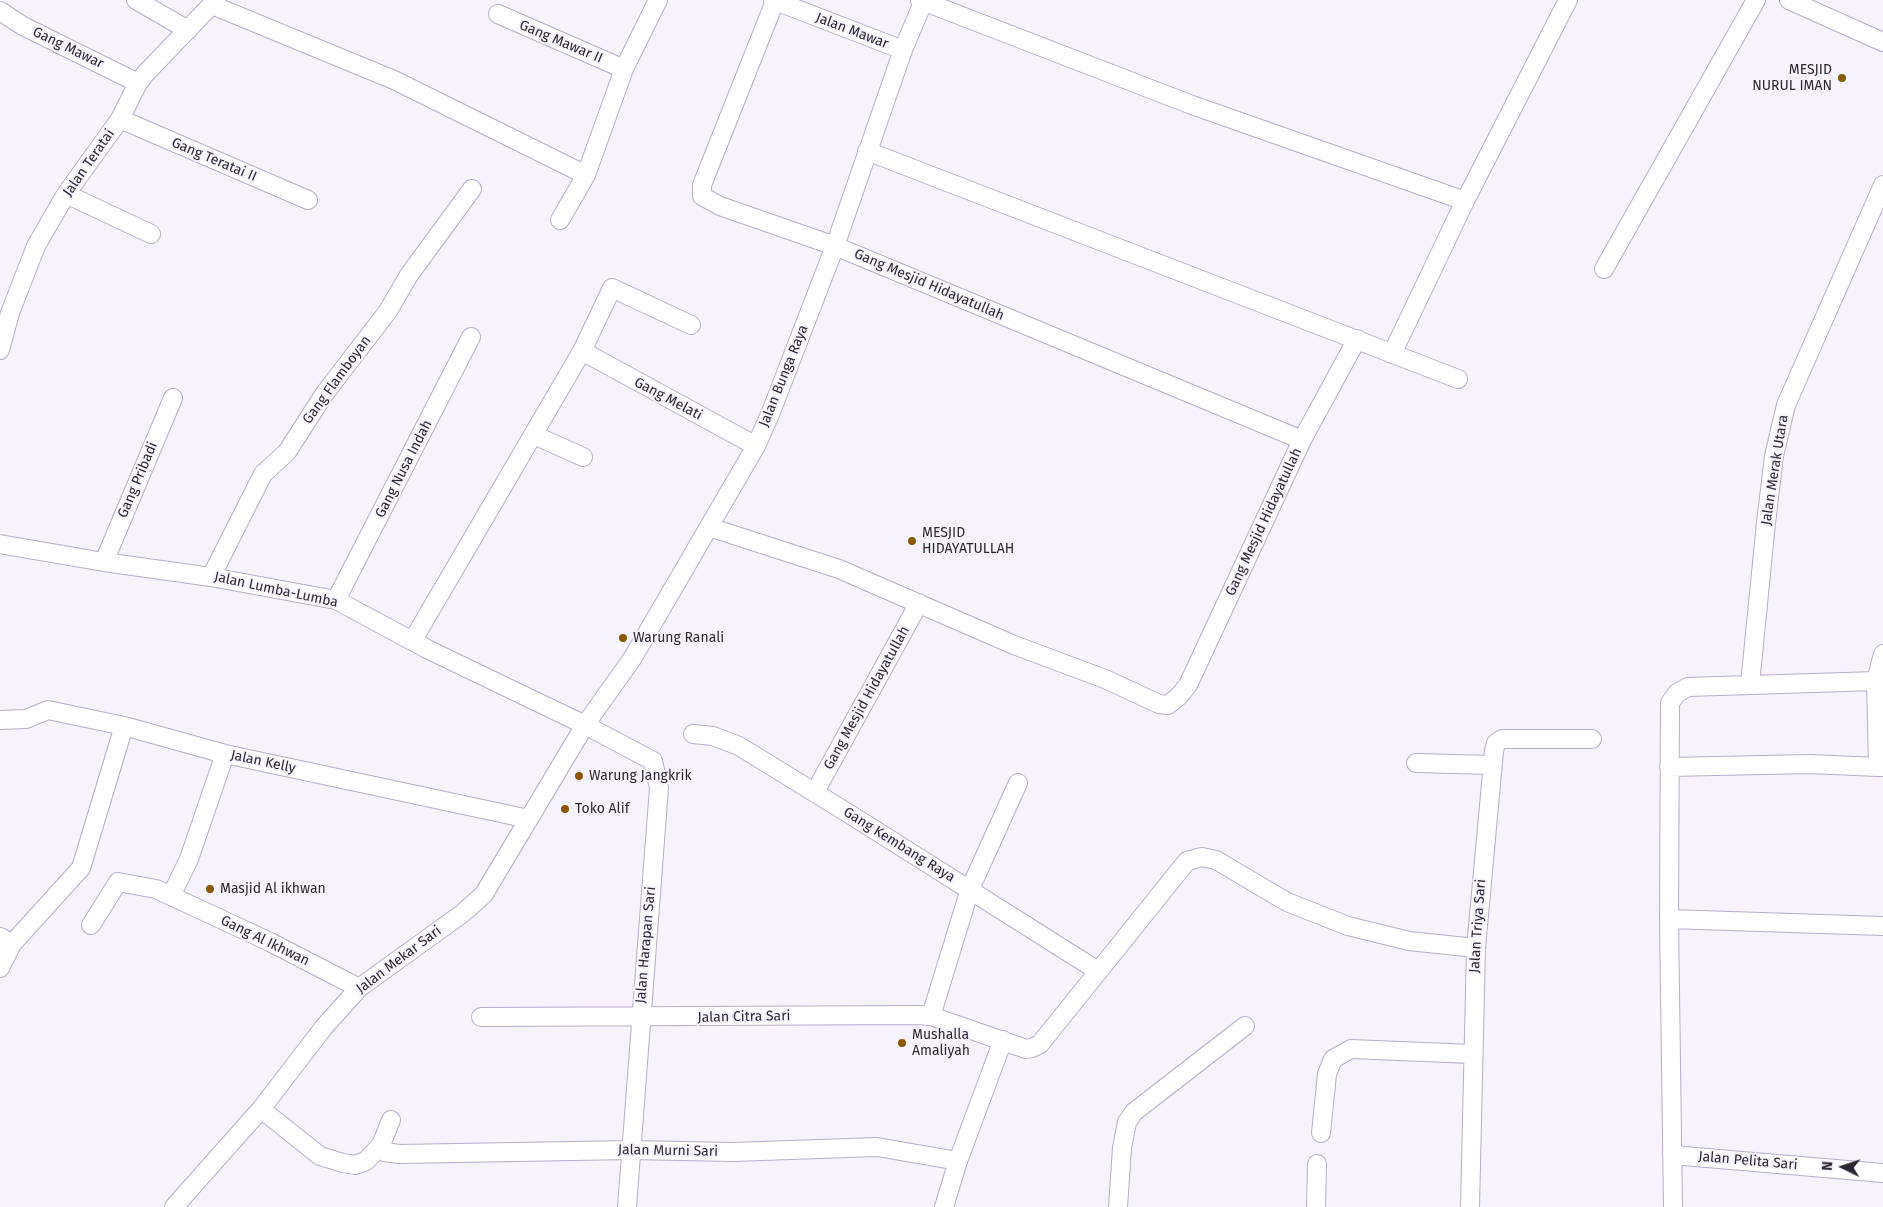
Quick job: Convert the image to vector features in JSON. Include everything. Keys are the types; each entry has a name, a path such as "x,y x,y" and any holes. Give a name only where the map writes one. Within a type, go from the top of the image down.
{"street":[{"path":"136,0 188,30"},
{"path":"560,220 586,174 624,69 658,0"},
{"name":"Jalan Mawar","path":"774,0 903,50"},
{"name":"Gang Mesjid Hidayatullah","path":"709,527 839,569 1014,645 1105,679 1159,704 1168,705 1188,685 1302,440 834,246 720,206 702,196 701,192 774,0"},
{"path":"1392,354 1465,201 1568,0"},
{"path":"1604,269 1756,0"},
{"path":"1789,0 1883,42"},
{"path":"923,1 1192,105 1465,201"},
{"name":"Jalan Bunga Raya","path":"585,725 632,659 756,446 834,246 903,50 923,1"},
{"path":"214,3 394,80 586,174"},
{"name":"Jalan Teratai","path":"0,350 10,313 36,246 66,194 120,119 138,83 214,3"},
{"name":"Gang Mawar","path":"0,11 23,26 138,83"},
{"name":"Gang Mawar II","path":"498,14 624,69"},
{"name":"Gang Teratai II","path":"120,119 308,200"},
{"path":"867,151 1458,379"},
{"name":"Jalan Merak Utara","path":"1750,684 1771,485 1786,405 1883,185"},
{"name":"Gang Flamboyan","path":"211,576 263,474 286,452 325,393 388,311 409,275 472,189"},
{"path":"66,194 151,234"},
{"path":"413,640 582,351 612,288 691,325"},
{"name":"Gang Nusa Indah","path":"336,600 471,337"},
{"path":"1302,440 1357,339"},
{"name":"Gang Melati","path":"582,351 756,446"},
{"name":"Gang Pribadi","path":"104,562 173,398"},
{"path":"534,435 583,457"},
{"name":"Jalan Lumba-Lumba","path":"0,544 104,562 211,576 336,600 585,725"},
{"name":"Gang Mesjid Hidayatullah","path":"815,792 919,603"},
{"path":"1669,767 1810,764 1881,767 1876,681 1883,654"},
{"path":"1673,1207 1669,919 1670,703 1677,693 1688,687 1876,681"},
{"name":"Jalan Kelly","path":"0,720 26,718 48,710 124,726 225,754 529,819"},
{"name":"Jalan Mekar Sari","path":"174,1207 260,1110 324,1027 359,988 463,913 484,894 585,725"},
{"name":"Jalan Harapan Sari","path":"585,725 653,761 659,788 627,1207"},
{"path":"0,968 6,941 80,868 124,726"},
{"name":"Gang Kembang Raya","path":"693,734 714,736 739,746 970,889 1098,971"},
{"name":"Jalan Triya Sari","path":"1470,1207 1472,1054 1476,948 1492,765 1496,743 1502,739 1592,739"},
{"path":"171,896 188,859 225,754"},
{"path":"1416,763 1492,765"},
{"path":"932,1016 970,889 1018,783"},
{"path":"1098,971 1187,861 1202,857 1216,860 1287,902 1348,926 1409,941 1476,948"},
{"name":"Gang Al Ikhwan","path":"91,924 118,882 156,889 270,942 359,988"},
{"path":"1669,919 1883,926"},
{"name":"Jalan Citra Sari","path":"481,1017 932,1016 1003,1040 1026,1050 1040,1044 1098,971"},
{"path":"1118,1207 1122,1148 1127,1122 1140,1108 1245,1026"},
{"path":"944,1207 958,1161 1003,1040"},
{"path":"1321,1133 1327,1074 1333,1058 1351,1049 1472,1054"},
{"path":"260,1110 320,1156 355,1165 366,1161 381,1146 391,1120"},
{"name":"Jalan Murni Sari","path":"381,1146 385,1152 400,1154 631,1150 733,1152 877,1147 958,1161"},
{"name":"Jalan Pelita Sari","path":"1672,1155 1883,1173"},
{"path":"1316,1207 1317,1164"}],"place":[{"name":"MESJID NURUL IMAN","path":"1842,78"},
{"name":"MESJID HIDAYATULLAH","path":"912,541"},
{"name":"Warung Ranali","path":"623,638"},
{"name":"Warung Jangkrik","path":"579,776"},
{"name":"Toko Alif","path":"565,809"},
{"name":"Masjid Al ikhwan","path":"210,889"},
{"name":"Mushalla Amaliyah","path":"902,1043"}]}
